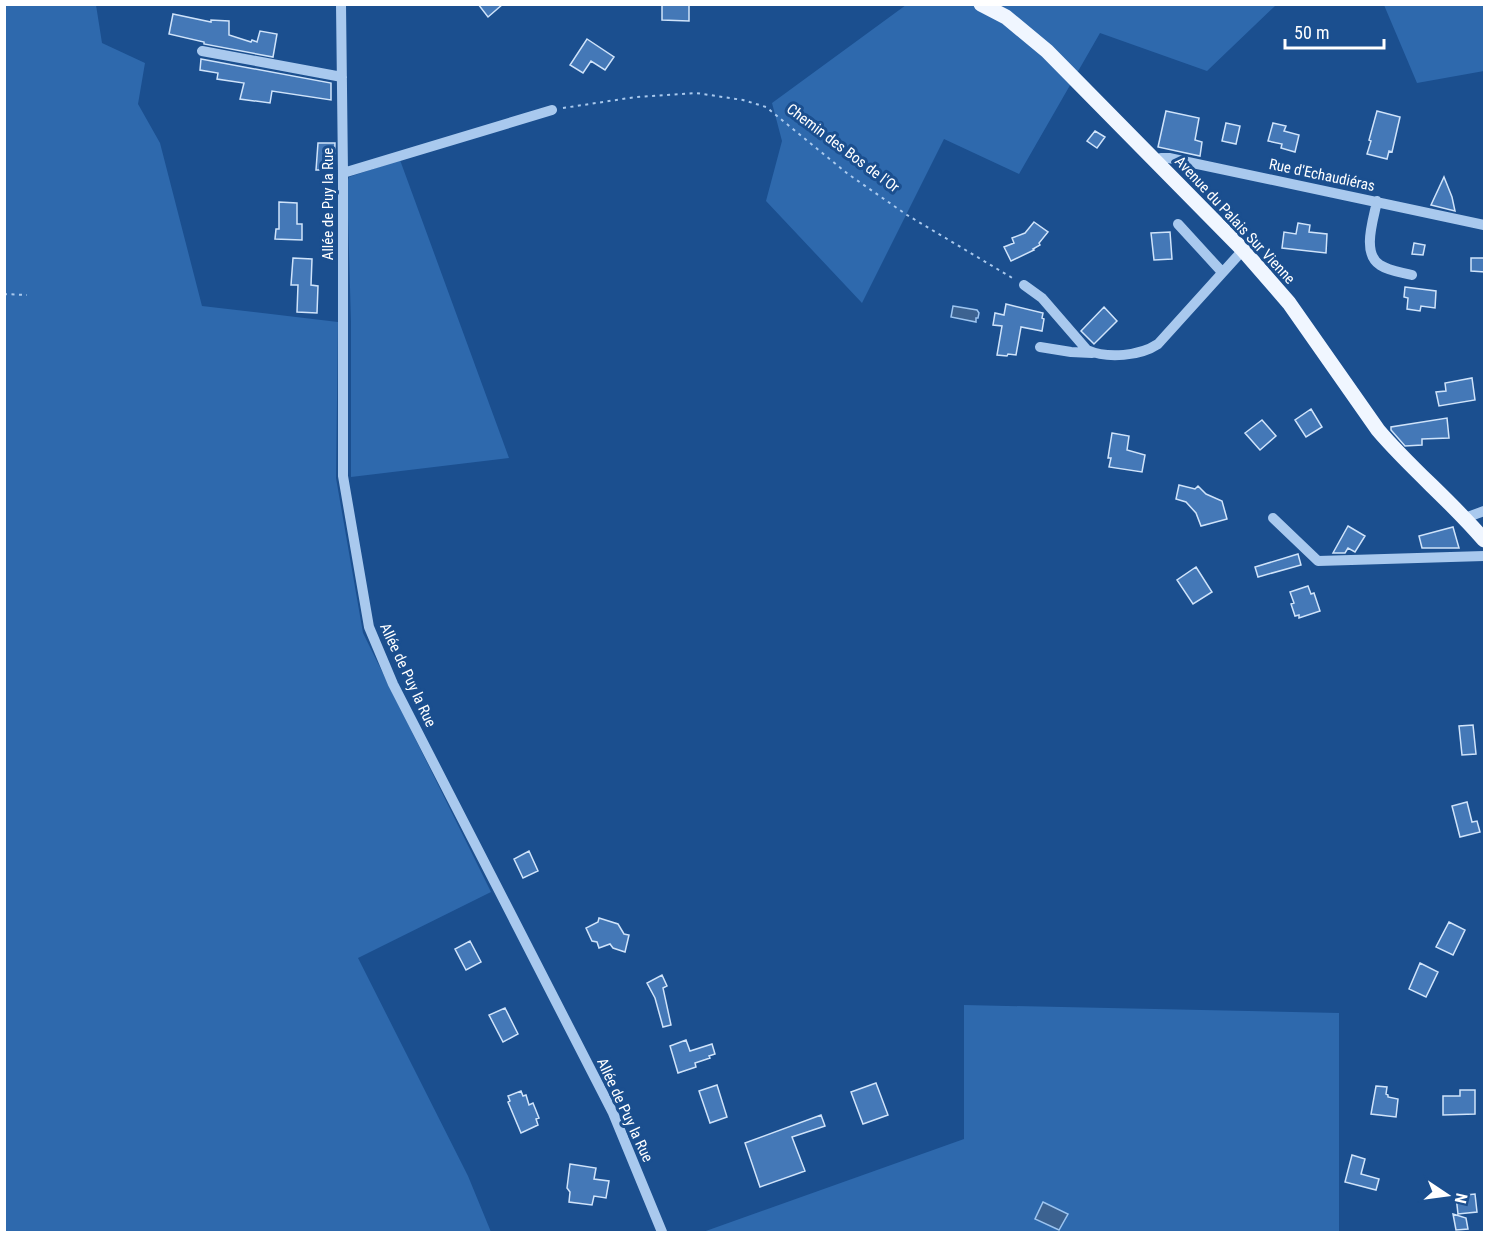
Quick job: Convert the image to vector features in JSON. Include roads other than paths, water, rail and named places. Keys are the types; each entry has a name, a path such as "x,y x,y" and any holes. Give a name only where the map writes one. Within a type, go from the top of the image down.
{"main road":[{"name":"Avenue du Palais Sur Vienne","path":"981,4 1006,17 1047,51 1243,250 1289,303 1383,436 1485,540"}],"street":[{"name":"Allée de Puy la Rue","path":"341,4 343,476 369,627 393,684 613,1113 662,1233"},
{"path":"202,51 342,77"},
{"path":"343,173 552,110"},
{"name":"Rue d'Echaudiéras","path":"1155,162 1161,158 1169,158 1485,225"},
{"path":"1377,201 1371,237 1373,259 1390,270 1412,275"},
{"path":"1178,224 1222,272"},
{"path":"1040,346 1071,352 1135,354 1148,351 1158,344 1243,250"},
{"path":"1024,285 1042,298 1087,350 1095,353"},
{"path":"1465,518 1485,511"},
{"path":"1273,518 1318,561 1485,556"}]}
